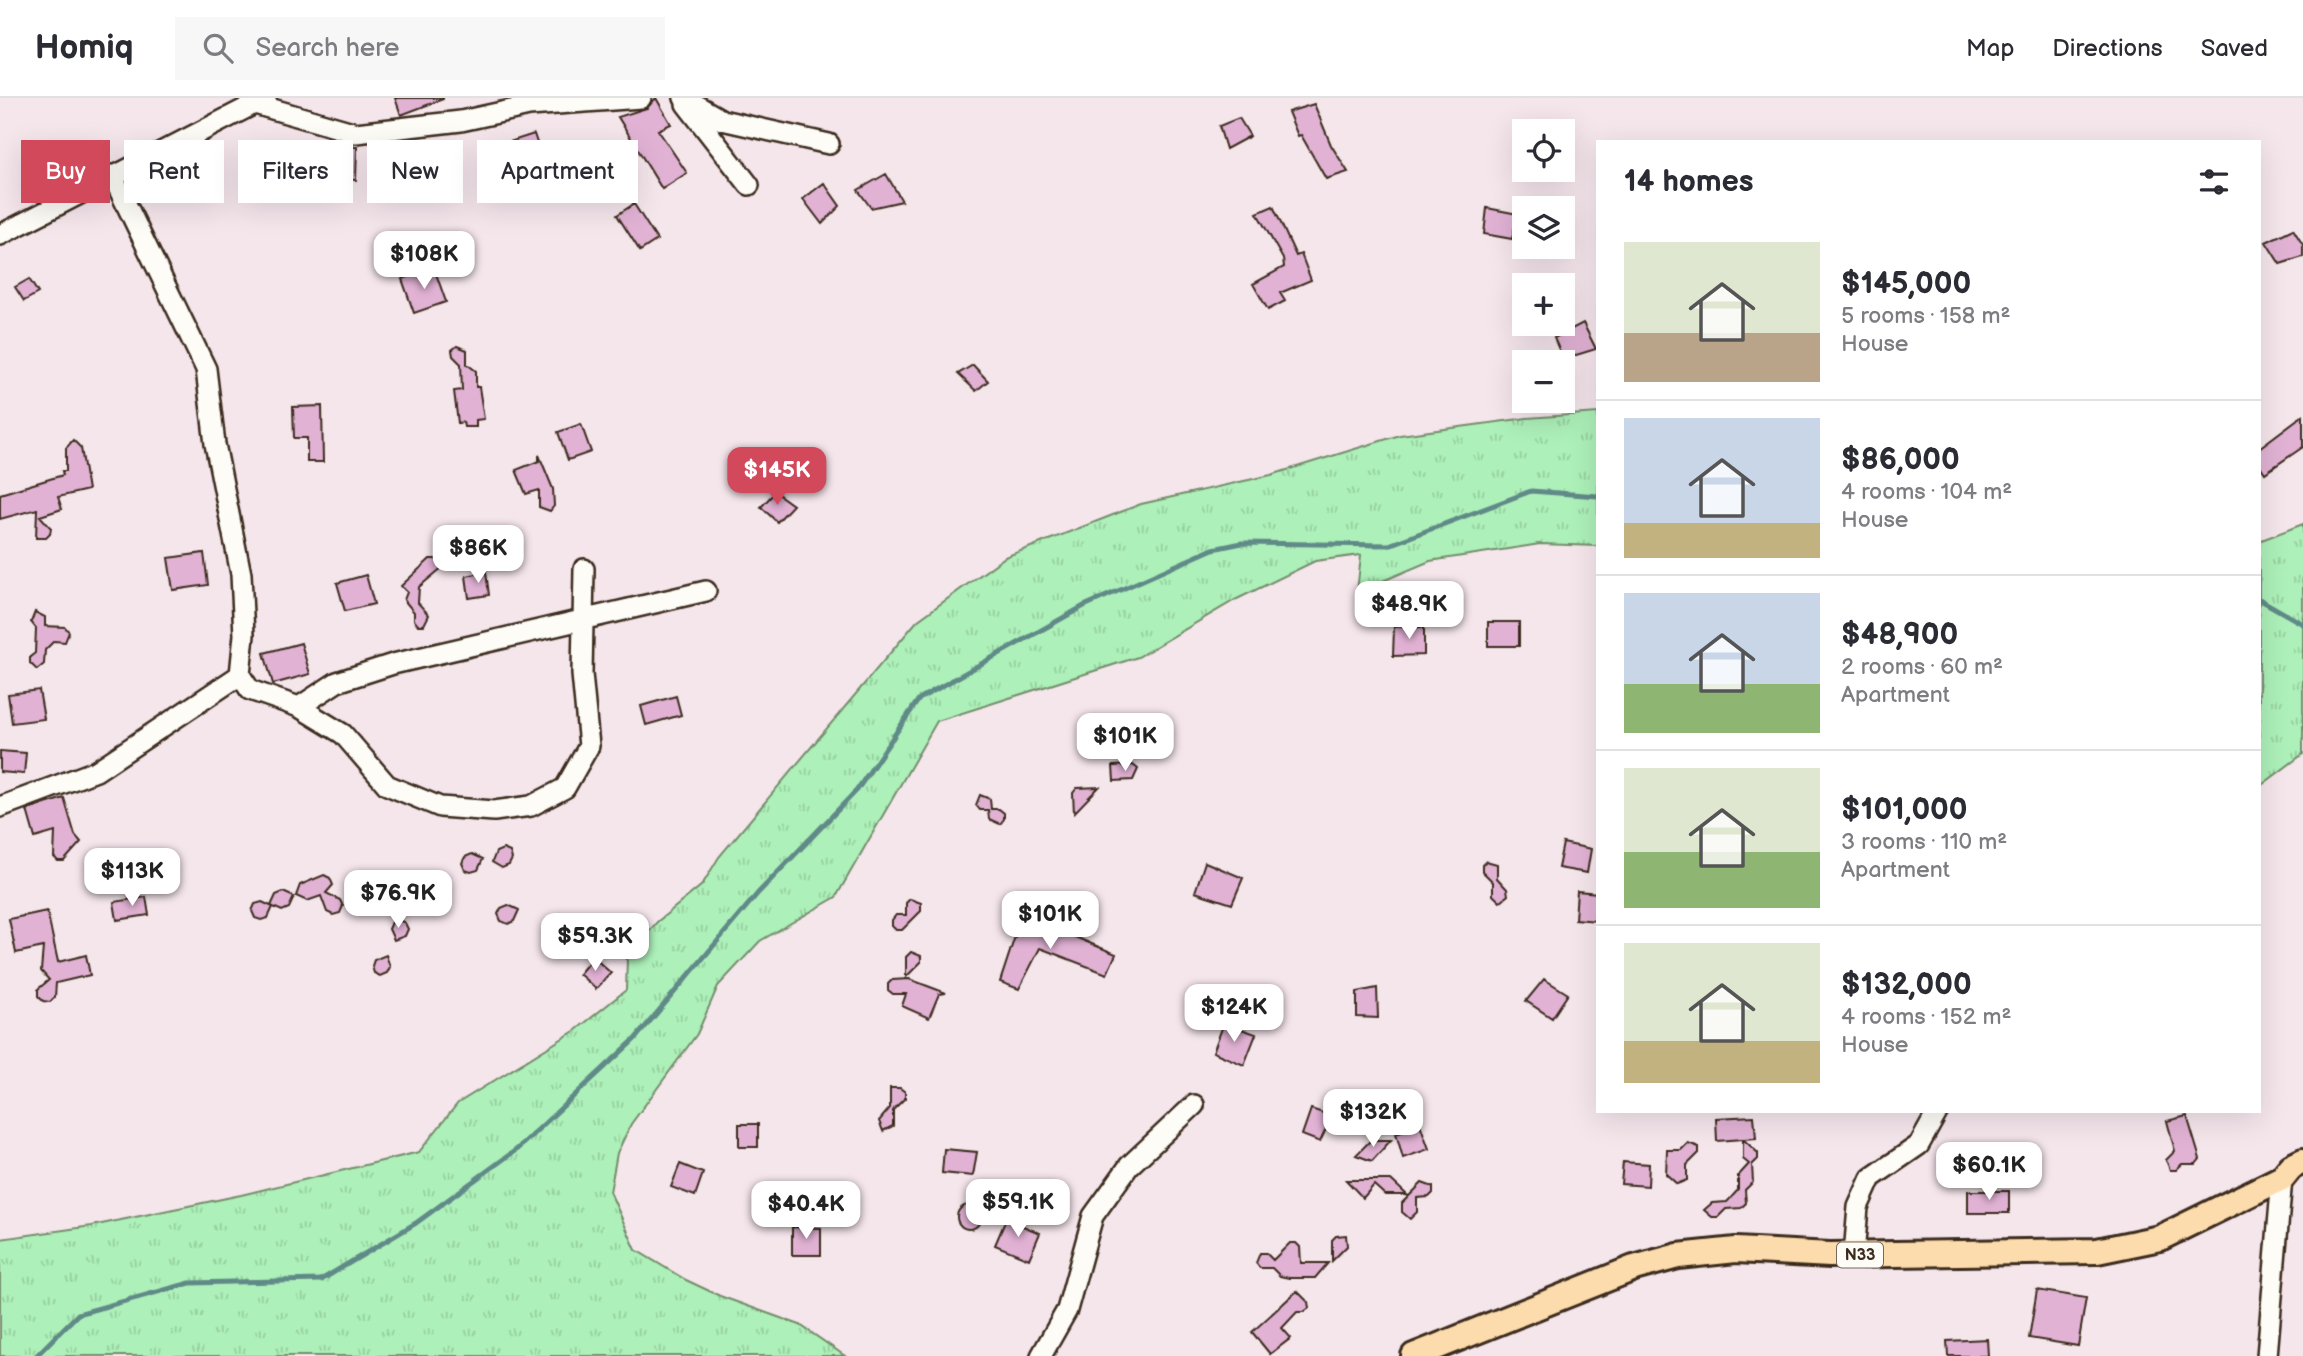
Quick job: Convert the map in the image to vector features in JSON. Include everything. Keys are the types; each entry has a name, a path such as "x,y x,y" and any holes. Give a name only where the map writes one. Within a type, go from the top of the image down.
{"main road":[{"name":"N33","path":"1414,1356 1634,1268 1678,1256 1736,1250 1854,1255 2097,1251 2160,1238 2282,1178 2291,1167 2303,1161"}],"street":[{"path":"0,235 261,101 356,133 461,121 529,106 641,98"},
{"path":"682,98 722,120 829,144"},
{"path":"682,98 749,185"},
{"path":"112,176 206,369 215,444 241,574 244,635 240,675 250,690 299,707 344,734 387,785 440,807 494,811 531,806 565,788 589,746 582,674 584,569"},
{"path":"299,707 337,682 393,664 706,591"},
{"path":"0,807 96,771 240,675"},
{"path":"1041,1356 1067,1310 1093,1216 1129,1166 1194,1105"},
{"path":"1854,1255 1858,1207 1871,1178 1919,1145 1936,1113"},
{"path":"2267,1356 2282,1178"}],"green space":[{"path":"1596,413 1596,546 1540,544 1430,561 1357,592 1361,555 1315,561 1235,600 1138,657 937,721 836,897 760,941 718,986 697,1034 631,1124 617,1153 610,1192 636,1250 686,1280 720,1296 800,1325 845,1356 0,1356 0,1239 92,1226 241,1195 419,1152 458,1103 576,1030 626,990 627,958 657,922 702,885 719,857 917,621 1005,557 1141,504 1271,475 1400,435 1527,418"},
{"path":"2303,524 2303,754 2261,786 2261,540"}],"building":[{"path":"395,98 443,98 443,99 401,115"},
{"path":"656,98 671,124 658,130 687,173 662,189 638,150 638,140 632,140 618,117 647,108"},
{"path":"1314,104 1331,145 1348,172 1326,179 1301,135 1298,136 1288,112"},
{"path":"1239,118 1250,136 1226,149 1219,126"},
{"path":"534,134 536,140 516,140"},
{"path":"353,147 357,147 356,180 353,180"},
{"path":"886,174 902,201 871,208 858,190"},
{"path":"824,183 840,206 822,224 803,199"},
{"path":"634,204 657,240 640,251 617,215"},
{"path":"1273,206 1296,256 1301,254 1311,280 1280,293 1285,301 1268,310 1253,284 1284,267 1283,259 1257,213"},
{"path":"1487,208 1512,213 1512,239 1484,234"},
{"path":"2293,229 2303,245 2303,257 2280,264 2266,242"},
{"path":"434,268 446,302 414,313 402,279"},
{"path":"29,279 38,293 24,301 15,287"},
{"path":"1583,323 1596,349 1575,355 1575,350 1559,350 1554,338 1575,336 1575,327"},
{"path":"457,346 467,350 467,364 476,371 476,387 479,387 484,419 476,420 476,427 464,427 463,422 458,423 454,391 462,390 461,364 453,356 452,350"},
{"path":"973,365 988,381 976,391 958,374"},
{"path":"322,406 323,462 307,462 307,438 294,438 293,407"},
{"path":"2303,415 2303,447 2265,473 2261,467 2261,446"},
{"path":"581,424 591,452 568,460 558,432"},
{"path":"73,440 81,448 88,490 58,497 62,509 40,516 51,528 50,534 46,538 36,538 37,509 0,519 0,494 63,475 62,471 66,471 66,448"},
{"path":"539,455 553,489 554,506 550,511 539,507 539,490 526,494 516,470 539,461"},
{"path":"775,492 793,505 777,522 761,507"},
{"path":"204,553 208,585 173,590 168,558"},
{"path":"430,559 436,559 443,567 419,587 418,603 429,615 424,625 418,625 414,620 414,612 404,600 407,592 401,586"},
{"path":"486,572 489,595 469,598 466,576"},
{"path":"366,575 374,604 345,611 337,583"},
{"path":"35,612 45,617 45,626 65,627 69,632 65,642 54,641 45,650 44,664 37,670 30,663 30,657 35,653 36,628 31,622"},
{"path":"1488,622 1519,622 1519,646 1488,646"},
{"path":"1394,627 1424,627 1424,655 1393,656"},
{"path":"301,643 310,674 273,684 264,653"},
{"path":"39,690 44,719 12,723 8,694"},
{"path":"676,696 681,715 646,725 641,706"},
{"path":"0,751 26,753 24,774 0,772"},
{"path":"1133,765 1138,769 1133,780 1114,781 1113,766"},
{"path":"1099,787 1074,813 1073,793 1077,788"},
{"path":"980,795 990,799 991,809 999,809 1004,813 1000,824 989,819 988,810 980,810 976,805"},
{"path":"64,798 75,835 81,842 64,861 58,861 54,857 55,832 35,838 27,810"},
{"path":"1563,843 1591,849 1587,873 1558,868"},
{"path":"503,849 510,852 512,859 509,865 502,868 492,862 496,852"},
{"path":"472,854 483,859 478,870 471,872 465,870 462,863 465,857"},
{"path":"1486,861 1497,864 1497,878 1507,889 1508,895 1500,902 1493,895 1493,882 1482,871 1482,865"},
{"path":"1205,862 1243,878 1232,904 1195,892"},
{"path":"324,875 330,878 333,885 326,893 340,900 343,906 340,913 333,915 327,912 321,896 307,901 296,896 300,885"},
{"path":"1577,891 1596,893 1596,921 1575,919"},
{"path":"283,892 294,897 289,908 282,911 271,906 276,895"},
{"path":"146,897 149,915 117,920 114,902"},
{"path":"910,899 921,903 921,911 902,930 896,930 892,926 892,920 896,915 906,915 906,903"},
{"path":"262,902 273,907 268,918 261,920 255,918 252,911 255,904"},
{"path":"508,905 519,910 514,921 508,924 501,921 498,914 501,908"},
{"path":"47,911 58,962 86,955 90,975 56,983 55,997 50,1002 43,1001 38,996 38,989 49,980 41,971 43,947 16,953 9,919"},
{"path":"595,913 601,916 607,931 620,925 627,928 629,935 626,942 620,944 588,929 585,922 588,915"},
{"path":"1022,915 1116,954 1107,974 1040,948 1019,989 1000,982"},
{"path":"399,920 405,923 408,929 405,936 394,940 389,929 392,922"},
{"path":"911,952 921,956 921,962 906,977 906,957"},
{"path":"386,955 390,967 387,973 380,976 374,973 372,966 374,960"},
{"path":"593,957 611,973 596,989 579,974"},
{"path":"909,979 946,993 939,994 929,1018 902,1006 906,994 893,994 888,990 888,984 892,980"},
{"path":"1544,979 1568,994 1552,1018 1526,1001"},
{"path":"1377,988 1378,1018 1357,1017 1357,992"},
{"path":"1224,1023 1256,1034 1244,1065 1213,1052"},
{"path":"890,1088 900,1088 905,1092 905,1098 893,1110 893,1126 883,1131 879,1121 890,1108"},
{"path":"1311,1109 1332,1116 1320,1142 1302,1135"},
{"path":"1754,1116 1756,1138 1717,1141 1716,1118"},
{"path":"2187,1116 2200,1159 2196,1164 2182,1164 2176,1170 2170,1170 2166,1160 2175,1151 2167,1121"},
{"path":"739,1124 758,1124 758,1147 739,1147"},
{"path":"1420,1124 1429,1149 1403,1158 1396,1133"},
{"path":"1743,1139 1758,1153 1758,1159 1752,1165 1753,1182 1745,1190 1746,1203 1741,1208 1726,1209 1718,1217 1712,1217 1704,1210 1712,1203 1727,1202 1738,1190 1738,1176 1749,1164 1743,1159"},
{"path":"1371,1140 1391,1140 1372,1161 1356,1155"},
{"path":"1688,1143 1699,1147 1699,1153 1687,1165 1687,1180 1677,1184 1666,1174 1667,1150 1681,1150"},
{"path":"944,1149 977,1152 973,1176 942,1173"},
{"path":"1623,1162 1649,1164 1648,1186 1621,1184"},
{"path":"680,1164 703,1173 695,1196 671,1187"},
{"path":"1346,1180 1391,1180 1407,1195 1385,1195 1374,1185 1363,1198"},
{"path":"1422,1183 1433,1187 1433,1193 1429,1197 1417,1198 1417,1212 1410,1219 1402,1212 1402,1203"},
{"path":"1968,1191 2009,1191 2009,1213 1968,1213"},
{"path":"969,1205 980,1212 981,1217 974,1228 969,1229 958,1222 957,1217 964,1206"},
{"path":"1006,1219 1040,1233 1029,1259 995,1245"},
{"path":"792,1227 821,1228 821,1255 792,1255"},
{"path":"1346,1235 1347,1246 1332,1261 1332,1240 1336,1236"},
{"path":"1290,1243 1296,1243 1300,1247 1301,1263 1328,1263 1315,1278 1280,1276 1272,1268 1260,1268 1256,1263 1260,1253 1266,1253 1273,1260"},
{"path":"2037,1290 2086,1298 2078,1346 2029,1338"},
{"path":"1297,1291 1308,1302 1309,1308 1304,1312 1297,1312 1282,1328 1291,1338 1270,1354 1252,1332"},
{"path":"1987,1339 1988,1356 1948,1356 1947,1341"}],"waterway":[{"path":"36,1356 78,1314 190,1283 321,1280 416,1223 516,1150 635,1039 758,893 857,790 919,699 1084,606 1213,549 1242,543 1389,545 1531,491 1596,496"},
{"path":"2261,600 2303,624"}]}
